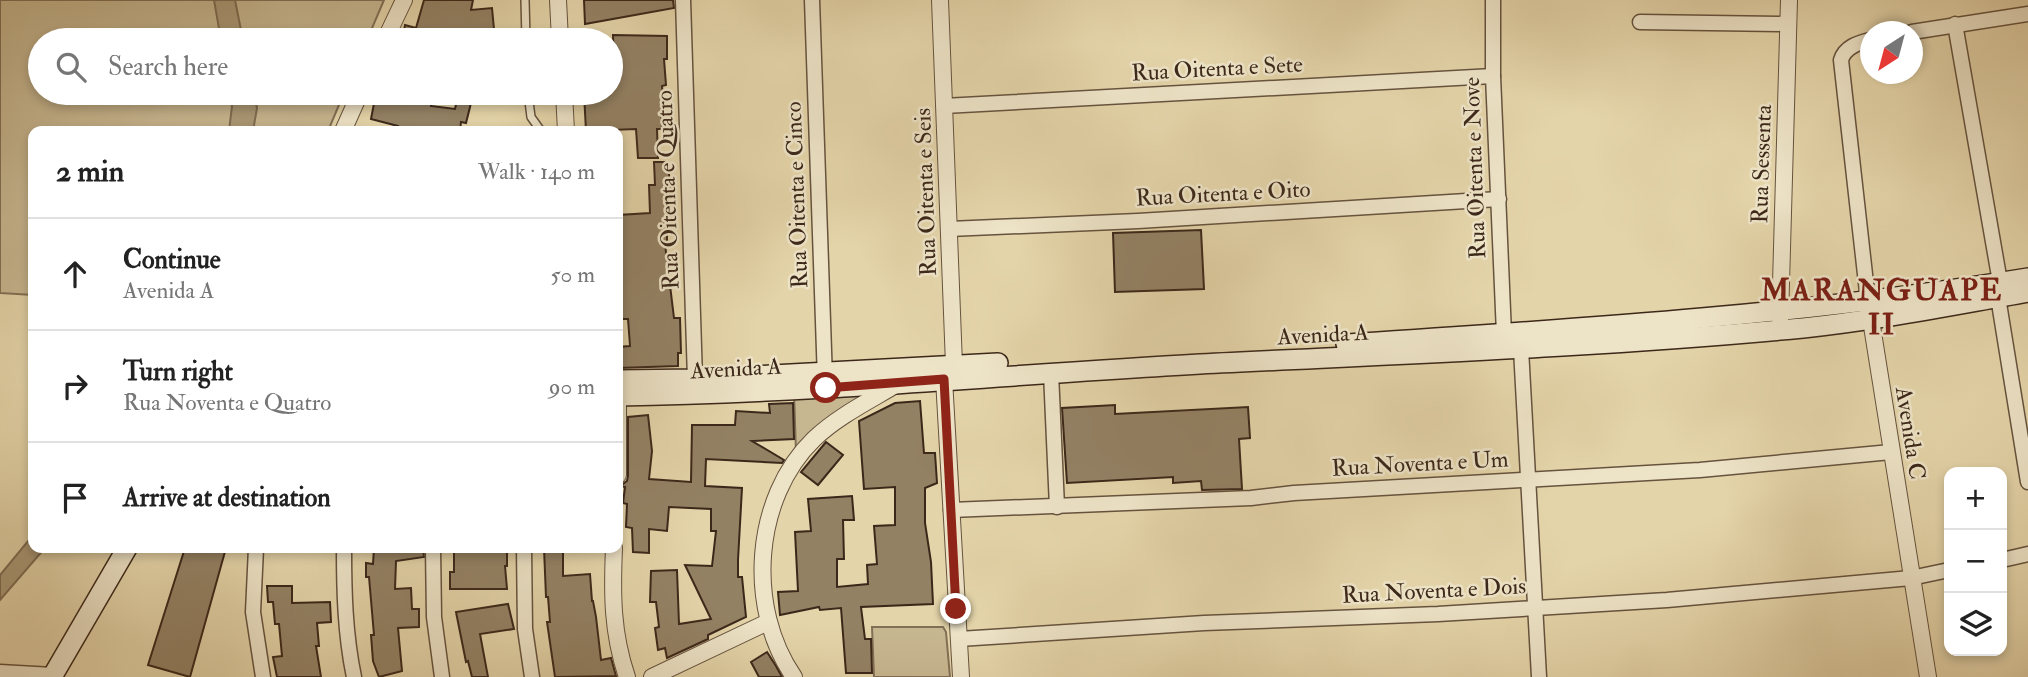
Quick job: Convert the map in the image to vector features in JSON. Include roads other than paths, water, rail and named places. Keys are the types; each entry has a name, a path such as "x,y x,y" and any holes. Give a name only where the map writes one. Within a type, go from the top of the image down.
{"main road":[{"name":"Avenida A","path":"1999,290 2028,278"},
{"name":"Avenida A","path":"623,380 825,379 901,382 949,372 1051,373 1521,349 1870,311 1999,290 2028,292"},
{"name":"Avenida A","path":"623,396 825,379 1504,334 1780,321"},
{"path":"52,676 124,553"}],"street":[{"path":"391,28 404,0"},
{"path":"558,0 559,28"},
{"name":"Rua Oitenta e Quatro","path":"683,0 695,379"},
{"name":"Rua Oitenta e Cinco","path":"812,0 825,379"},
{"name":"Rua Oitenta e Seis","path":"940,0 949,229 951,510 961,677"},
{"name":"Rua Oitenta e Nove","path":"1493,0 1493,76 1504,334"},
{"name":"Rua Sessenta","path":"1780,321 1789,0"},
{"path":"1923,30 2028,14"},
{"path":"1640,22 1788,24"},
{"path":"1955,24 2028,481"},
{"path":"1860,43 1845,51 1841,67 1870,311"},
{"name":"Rua Oitenta e Sete","path":"944,106 1493,76"},
{"path":"344,126 354,105"},
{"path":"565,105 566,126"},
{"name":"Rua Oitenta e Oito","path":"949,229 1138,221 1499,199"},
{"name":"Avenida C","path":"1870,311 1928,677"},
{"path":"1504,334 1521,349 1539,677"},
{"path":"1051,373 1057,507"},
{"path":"794,677 776,643 763,600 761,560 767,524 775,500 800,454 828,427 901,382"},
{"name":"Rua Noventa e Um","path":"951,510 1251,498 1294,493 1700,470 1891,452"},
{"path":"256,553 253,612 263,677"},
{"path":"344,553 344,591 354,677"},
{"path":"433,553 434,617 442,677"},
{"path":"524,553 525,629 532,677"},
{"path":"614,553 612,598 619,651 627,677"},
{"path":"2007,559 2028,554"},
{"name":"Rua Noventa e Dois","path":"959,639 1204,623 1438,614 1681,599 1911,578 1944,571"},
{"path":"652,677 768,622"},
{"path":"0,672 52,676"}],"lane":[{"path":"525,0 526,28"},
{"path":"530,105 531,117 537,126"}],"district":[{"name":"MARANGUAPE II","path":"1882,307"}]}
